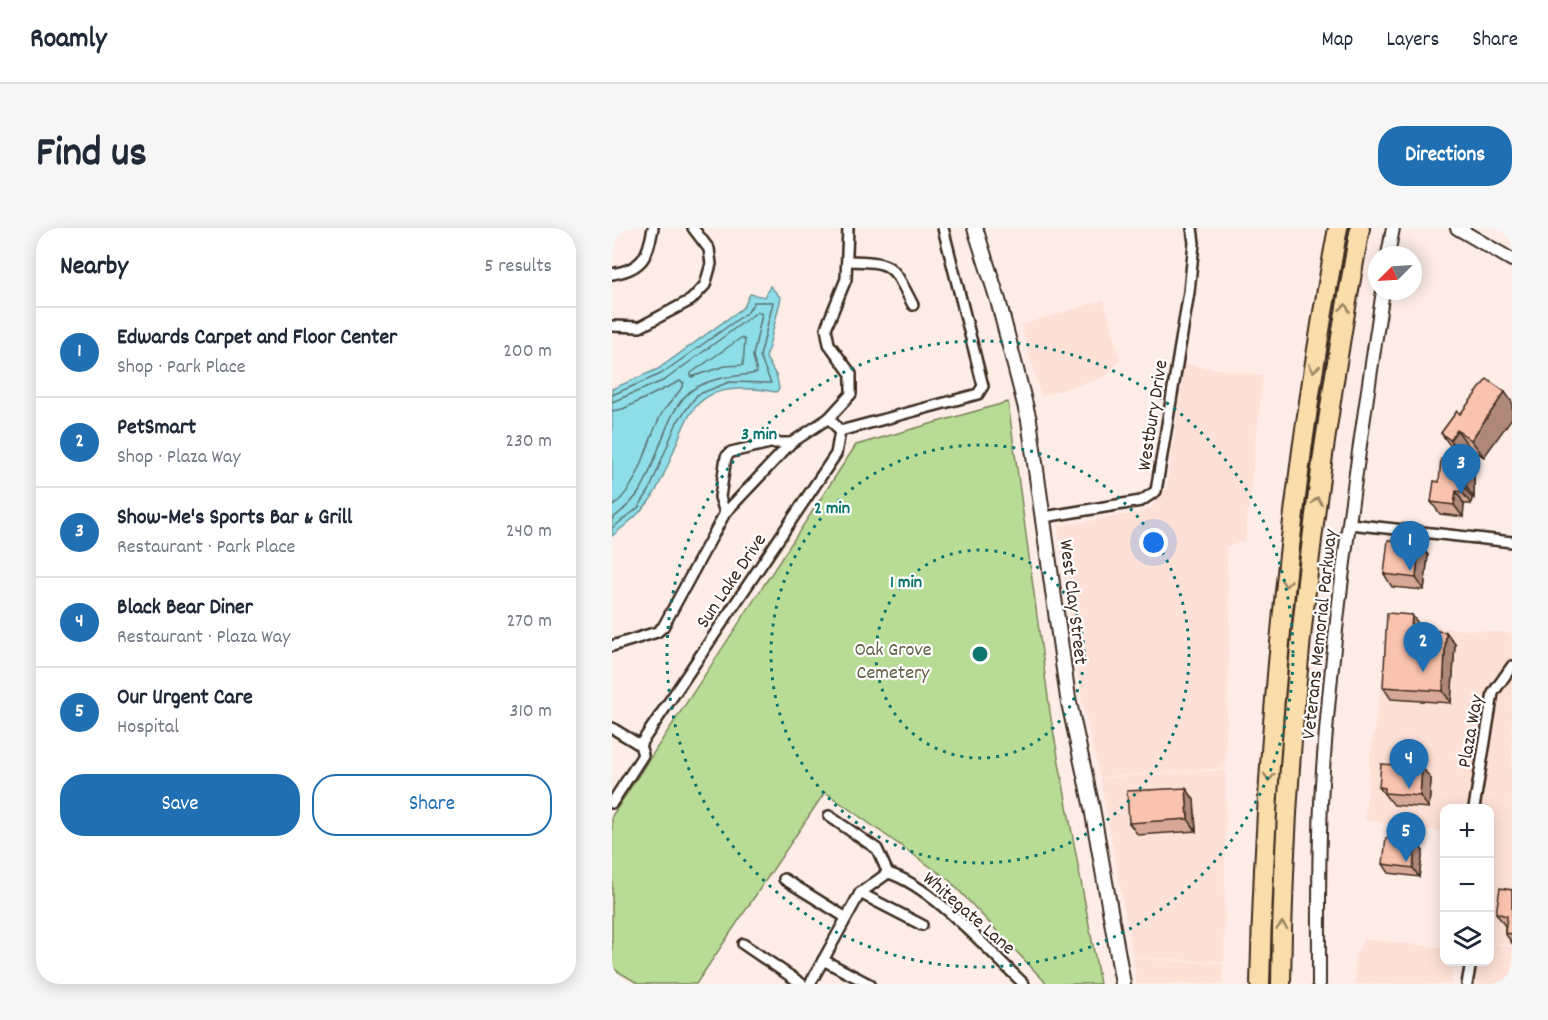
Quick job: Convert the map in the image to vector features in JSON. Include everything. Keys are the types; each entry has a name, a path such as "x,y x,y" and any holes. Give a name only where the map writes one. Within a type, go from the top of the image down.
{"highway":[{"path":"1260,984 1268,793 1282,618 1306,422 1338,228"},
{"path":"1281,984 1290,775 1309,560 1330,399 1360,228"}],"main road":[{"name":"West Clay Street","path":"975,228 1001,311 1029,420 1068,698 1092,808 1124,984"}],"street":[{"path":"612,274 640,263 649,252 653,228"},
{"path":"612,326 640,327 691,300 705,285 711,264 708,249 693,228"},
{"name":"Sun Lake Drive","path":"612,646 657,632 663,627 724,513 791,443 829,418 843,405 853,384 851,374 829,344 826,328 846,279 848,228"},
{"path":"829,418 840,431 978,394 983,386 978,355 943,228"},
{"name":"Westbury Drive","path":"1044,517 1142,501 1156,492 1188,292 1194,243 1192,228"},
{"path":"1390,246 1393,228"},
{"path":"1457,228 1512,260"},
{"path":"848,261 880,262 895,270 913,305"},
{"name":"Veterans Memorial Parkway","path":"1319,984 1322,784 1337,623 1382,300"},
{"name":"Sun Lake Drive","path":"612,803 643,755 640,745 836,454 840,431"},
{"name":"Sun Lake Drive","path":"724,513 720,497 726,457 731,452 770,443 791,443"},
{"path":"1350,524 1512,542"},
{"name":"Plaza Way","path":"1475,804 1493,693 1512,666"},
{"path":"612,728 640,745"},
{"path":"810,984 860,893 888,873 877,849 829,816"},
{"name":"Whitegate Lane","path":"888,873 912,883 932,898 1024,984"},
{"path":"784,879 845,917"},
{"path":"860,893 922,925"},
{"path":"743,944 802,984"},
{"path":"823,960 869,984"},
{"path":"1467,984 1470,966"}],"shaded area":[{"path":"1104,300 1120,359 1105,377 1041,396 1021,325"},
{"path":"1185,364 1263,376 1245,541 1226,547 1230,617 1225,768 1100,777 1082,701 1058,526 1144,512 1154,505 1167,486"},
{"path":"1390,624 1512,633 1512,945 1494,943 1494,804 1440,804 1440,831 1365,820 1370,758"},
{"path":"1226,770 1224,962 1133,957 1100,778"},
{"path":"1364,939 1440,948 1440,966 1453,966 1451,984 1355,984 1355,956"},
{"path":"1494,944 1512,947 1512,984 1474,984 1477,966 1494,966"},
{"path":"1133,958 1223,964 1223,984 1136,984"}],"green space":[{"name":"Oak Grove Cemetery","path":"1008,402 1051,719 1100,984 1047,984 949,880 825,792 696,984 639,984 612,968 612,816 856,445"}],"water":[{"path":"770,286 781,298 766,358 777,377 779,389 776,392 744,389 720,391 703,399 691,412 682,429 666,471 654,494 640,512 612,536 612,389 658,369 744,307 750,294 765,297"}],"building":[{"path":"1487,379 1505,392 1471,440 1457,430 1450,440 1441,433 1457,411 1460,414"},
{"path":"1441,459 1465,462 1466,486 1463,486 1462,492 1456,491 1454,505 1431,502 1434,481 1439,482"},
{"path":"1388,540 1419,543 1416,578 1384,574"},
{"path":"1387,613 1412,615 1411,629 1446,632 1443,691 1383,687"},
{"path":"1381,764 1422,767 1420,796 1385,793 1385,788 1379,787"},
{"path":"1186,788 1188,819 1129,823 1127,791"},
{"path":"1386,838 1416,842 1413,868 1383,864"},
{"path":"1500,888 1512,890 1512,934 1505,933 1507,916 1496,913"}],"place":[{"name":"Show-Me's Sports Bar & Grill","path":"1461,494"},
{"name":"Edwards Carpet and Floor Center","path":"1410,571"},
{"name":"PetSmart","path":"1423,672"},
{"name":"Black Bear Diner","path":"1409,789"},
{"name":"Our Urgent Care","path":"1406,862"}]}
